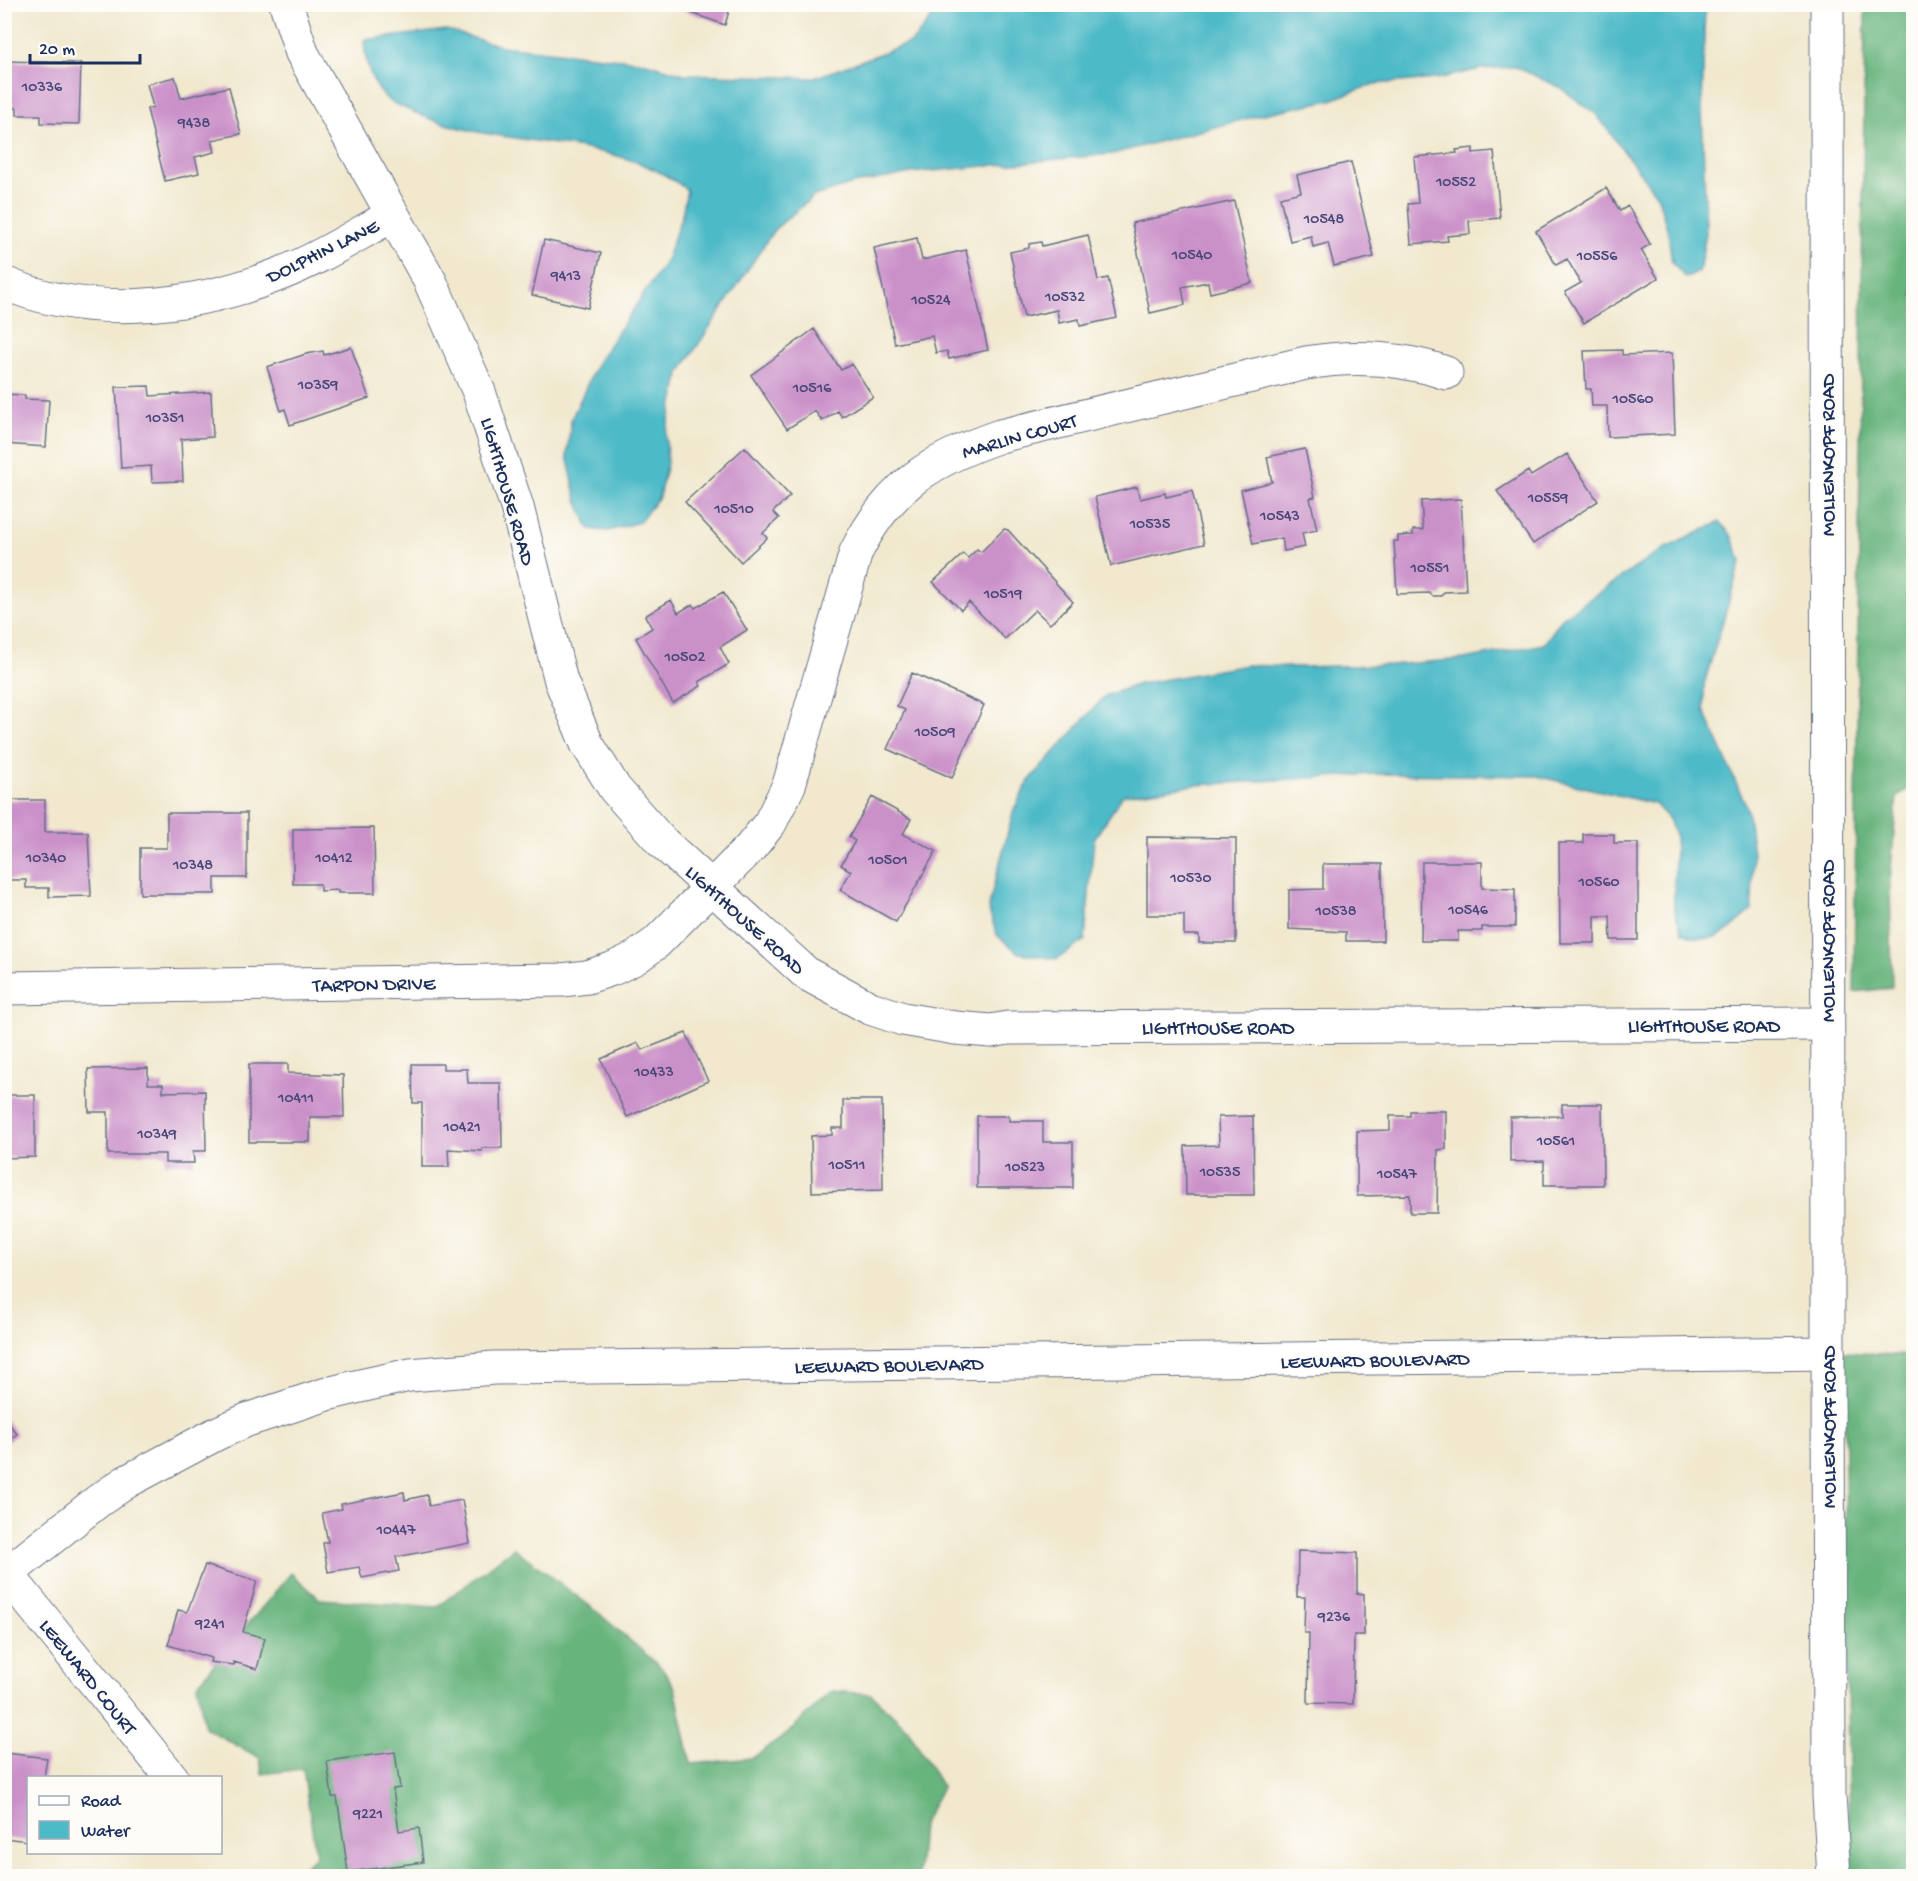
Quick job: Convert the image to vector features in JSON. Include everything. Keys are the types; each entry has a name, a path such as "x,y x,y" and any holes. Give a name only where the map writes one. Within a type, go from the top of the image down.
{"street":[{"name":"LIGHTHOUSE ROAD","path":"286,4 302,53 445,312 485,408 517,507 561,681 572,714 605,775 636,816 711,888 807,974 886,1014 955,1028 990,1031 1008,1028 1827,1024"},
{"name":"MOLLENKOPF ROAD","path":"1827,4 1829,1795 1834,1876"},
{"name":"DOLPHIN LANE","path":"4,283 27,294 80,305 131,306 191,299 232,291 281,274 393,215"},
{"name":"MARLIN COURT","path":"711,888 750,848 770,823 780,804 789,785 856,552 873,523 895,495 921,471 967,447 1000,436 1306,363 1339,358 1380,358 1446,373"},
{"name":"TARPON DRIVE","path":"4,988 587,977 635,958 666,934 711,888"},
{"name":"LEEWARD BOULEVARD","path":"6,1575 98,1501 126,1482 216,1434 327,1394 410,1375 494,1368 1828,1353"},
{"name":"LEEWARD COURT","path":"6,1575 170,1776"}],"green space":[{"path":"1865,5 1913,5 1914,785 1897,796 1890,882 1892,988 1854,992"},
{"path":"1844,1352 1913,1356 1913,1876 1849,1876"},
{"path":"514,1548 595,1610 663,1669 675,1688 691,1764 752,1758 786,1735 831,1691 871,1694 908,1729 942,1787 922,1825 918,1876 292,1876 316,1856 303,1769 262,1774 260,1758 205,1728 197,1685 291,1573 320,1599 437,1607"}],"water":[{"path":"942,5 1705,5 1702,107 1706,233 1699,272 1686,278 1672,263 1668,232 1658,197 1596,114 1559,87 1516,67 1481,69 1436,79 1374,84 1331,100 1268,113 1112,154 911,173 853,184 814,196 774,230 680,372 666,434 667,463 659,497 639,522 608,531 589,529 577,500 567,456 571,420 597,363 666,261 682,215 687,190 657,171 625,158 449,125 397,105 381,93 373,80 367,64 364,40 447,30 501,46 639,61 684,74 814,78 912,42"},
{"path":"1720,522 1731,535 1741,561 1704,684 1704,710 1747,808 1753,853 1752,910 1728,931 1713,938 1694,937 1682,933 1674,908 1675,835 1669,819 1655,804 1537,776 1376,774 1196,785 1123,795 1094,839 1085,940 1057,959 1019,953 997,935 988,908 1014,809 1029,781 1105,696 1139,684 1247,665 1297,667 1389,665 1464,659 1544,644 1563,617 1660,551"}],"building":[{"path":"666,4 731,4 725,25"},
{"path":"4,61 81,63 79,124 41,123 41,115 17,115 17,108 4,108"},
{"path":"175,77 181,98 229,87 241,134 212,140 215,152 195,157 199,173 165,181 147,109 153,107 147,84"},
{"path":"1473,148 1473,153 1494,151 1500,218 1469,221 1470,234 1447,236 1448,241 1411,244 1408,204 1418,203 1414,157 1457,153 1456,150"},
{"path":"1351,162 1374,257 1334,266 1328,243 1313,247 1311,236 1290,241 1280,197 1301,192 1297,175"},
{"path":"1606,188 1620,211 1628,206 1650,244 1641,250 1658,278 1584,323 1565,292 1581,283 1567,259 1556,265 1536,231"},
{"path":"1234,201 1252,283 1210,293 1208,282 1182,287 1185,305 1150,313 1132,223"},
{"path":"1088,235 1098,280 1108,278 1117,318 1080,326 1079,319 1059,323 1057,310 1024,317 1010,252 1029,248 1029,244 1041,242 1042,246"},
{"path":"917,238 922,260 966,250 988,350 949,359 947,351 936,353 932,336 895,344 874,248"},
{"path":"544,240 601,253 588,308 532,295"},
{"path":"814,329 841,370 852,364 873,397 842,417 838,411 822,421 815,411 787,429 751,375"},
{"path":"351,347 369,398 290,425 285,409 281,411 267,367 306,354 323,351 324,355"},
{"path":"1622,350 1622,355 1672,353 1675,434 1608,437 1607,406 1592,406 1591,389 1586,389 1584,351"},
{"path":"149,386 150,396 211,392 213,437 181,439 183,481 152,482 151,466 121,468 116,387"},
{"path":"4,394 25,395 25,399 49,400 46,447 4,444"},
{"path":"745,447 790,496 773,512 779,518 763,533 767,538 741,562 685,502"},
{"path":"1305,449 1315,497 1310,498 1317,530 1302,533 1305,547 1284,551 1282,538 1253,544 1241,490 1272,482 1267,457"},
{"path":"1567,454 1598,501 1533,544 1497,491 1528,471 1531,476"},
{"path":"1137,487 1140,499 1165,493 1166,497 1192,491 1204,544 1111,566 1095,497"},
{"path":"1461,499 1466,591 1444,592 1441,596 1433,596 1429,593 1397,594 1394,541 1398,541 1398,536 1413,535 1413,530 1423,530 1421,501"},
{"path":"1004,529 1008,530 1073,602 1050,624 1035,610 1005,639 969,602 961,610 933,582 963,554 968,558 977,549 981,552"},
{"path":"723,592 747,630 720,647 729,664 699,682 701,686 673,703 636,638 652,628 645,616 671,600 678,613 693,604 695,608"},
{"path":"912,673 984,705 952,778 887,749 905,710 897,706"},
{"path":"872,797 911,819 903,834 936,851 896,922 840,890 851,871 841,865 855,841 849,837"},
{"path":"5,800 45,800 45,832 88,832 91,896 49,897 49,888 26,888 26,880 5,880"},
{"path":"167,813 247,813 247,878 215,878 215,894 140,894 140,848 167,848"},
{"path":"374,828 375,893 338,893 338,890 320,891 320,884 293,884 293,829"},
{"path":"1583,834 1614,834 1614,843 1638,843 1638,940 1611,940 1610,916 1595,916 1595,943 1560,943 1559,843 1583,843"},
{"path":"1147,837 1236,838 1236,943 1199,943 1199,935 1184,935 1184,915 1147,915"},
{"path":"1422,862 1482,862 1482,888 1515,889 1515,927 1482,927 1482,931 1458,931 1458,941 1421,941"},
{"path":"1323,864 1382,864 1383,941 1346,941 1346,932 1289,929 1289,890 1323,889"},
{"path":"686,1033 708,1081 627,1117 601,1059 638,1043 642,1050"},
{"path":"249,1064 288,1064 288,1073 343,1075 344,1117 310,1117 310,1142 249,1142"},
{"path":"412,1064 443,1064 443,1069 467,1069 468,1083 501,1083 502,1148 482,1148 482,1151 448,1149 449,1167 422,1167 422,1103 413,1103"},
{"path":"148,1068 148,1084 163,1084 163,1092 205,1091 206,1151 193,1151 194,1163 165,1163 165,1154 108,1154 108,1112 89,1112 88,1069"},
{"path":"4,1095 35,1095 35,1157 4,1158"},
{"path":"843,1100 882,1100 883,1190 812,1192 811,1136 832,1135 832,1128 843,1128"},
{"path":"1562,1104 1602,1104 1603,1185 1544,1185 1544,1161 1510,1162 1510,1117 1562,1116"},
{"path":"1410,1111 1446,1111 1446,1149 1438,1150 1437,1213 1410,1213 1410,1195 1357,1196 1357,1131 1390,1130 1390,1116 1410,1116"},
{"path":"977,1116 1009,1116 1009,1121 1043,1121 1043,1142 1073,1142 1073,1188 977,1188"},
{"path":"1253,1116 1254,1195 1186,1195 1185,1146 1219,1145 1218,1117"},
{"path":"4,1418 17,1434 4,1444"},
{"path":"404,1492 405,1500 427,1495 429,1506 462,1500 470,1543 396,1557 399,1571 362,1578 359,1567 328,1572 323,1543 328,1542 322,1513 342,1509 341,1504"},
{"path":"1298,1551 1357,1553 1357,1593 1364,1594 1364,1635 1354,1635 1353,1704 1308,1703 1309,1633 1304,1633 1305,1597 1297,1597"},
{"path":"205,1565 257,1581 243,1632 265,1638 257,1669 234,1662 234,1665 210,1662 211,1658 168,1645 178,1610 187,1612"},
{"path":"395,1752 400,1788 393,1789 399,1831 419,1828 423,1862 348,1872 337,1797 332,1797 327,1761"},
{"path":"6,1753 47,1758 44,1776 27,1776 27,1841 4,1838"}]}
